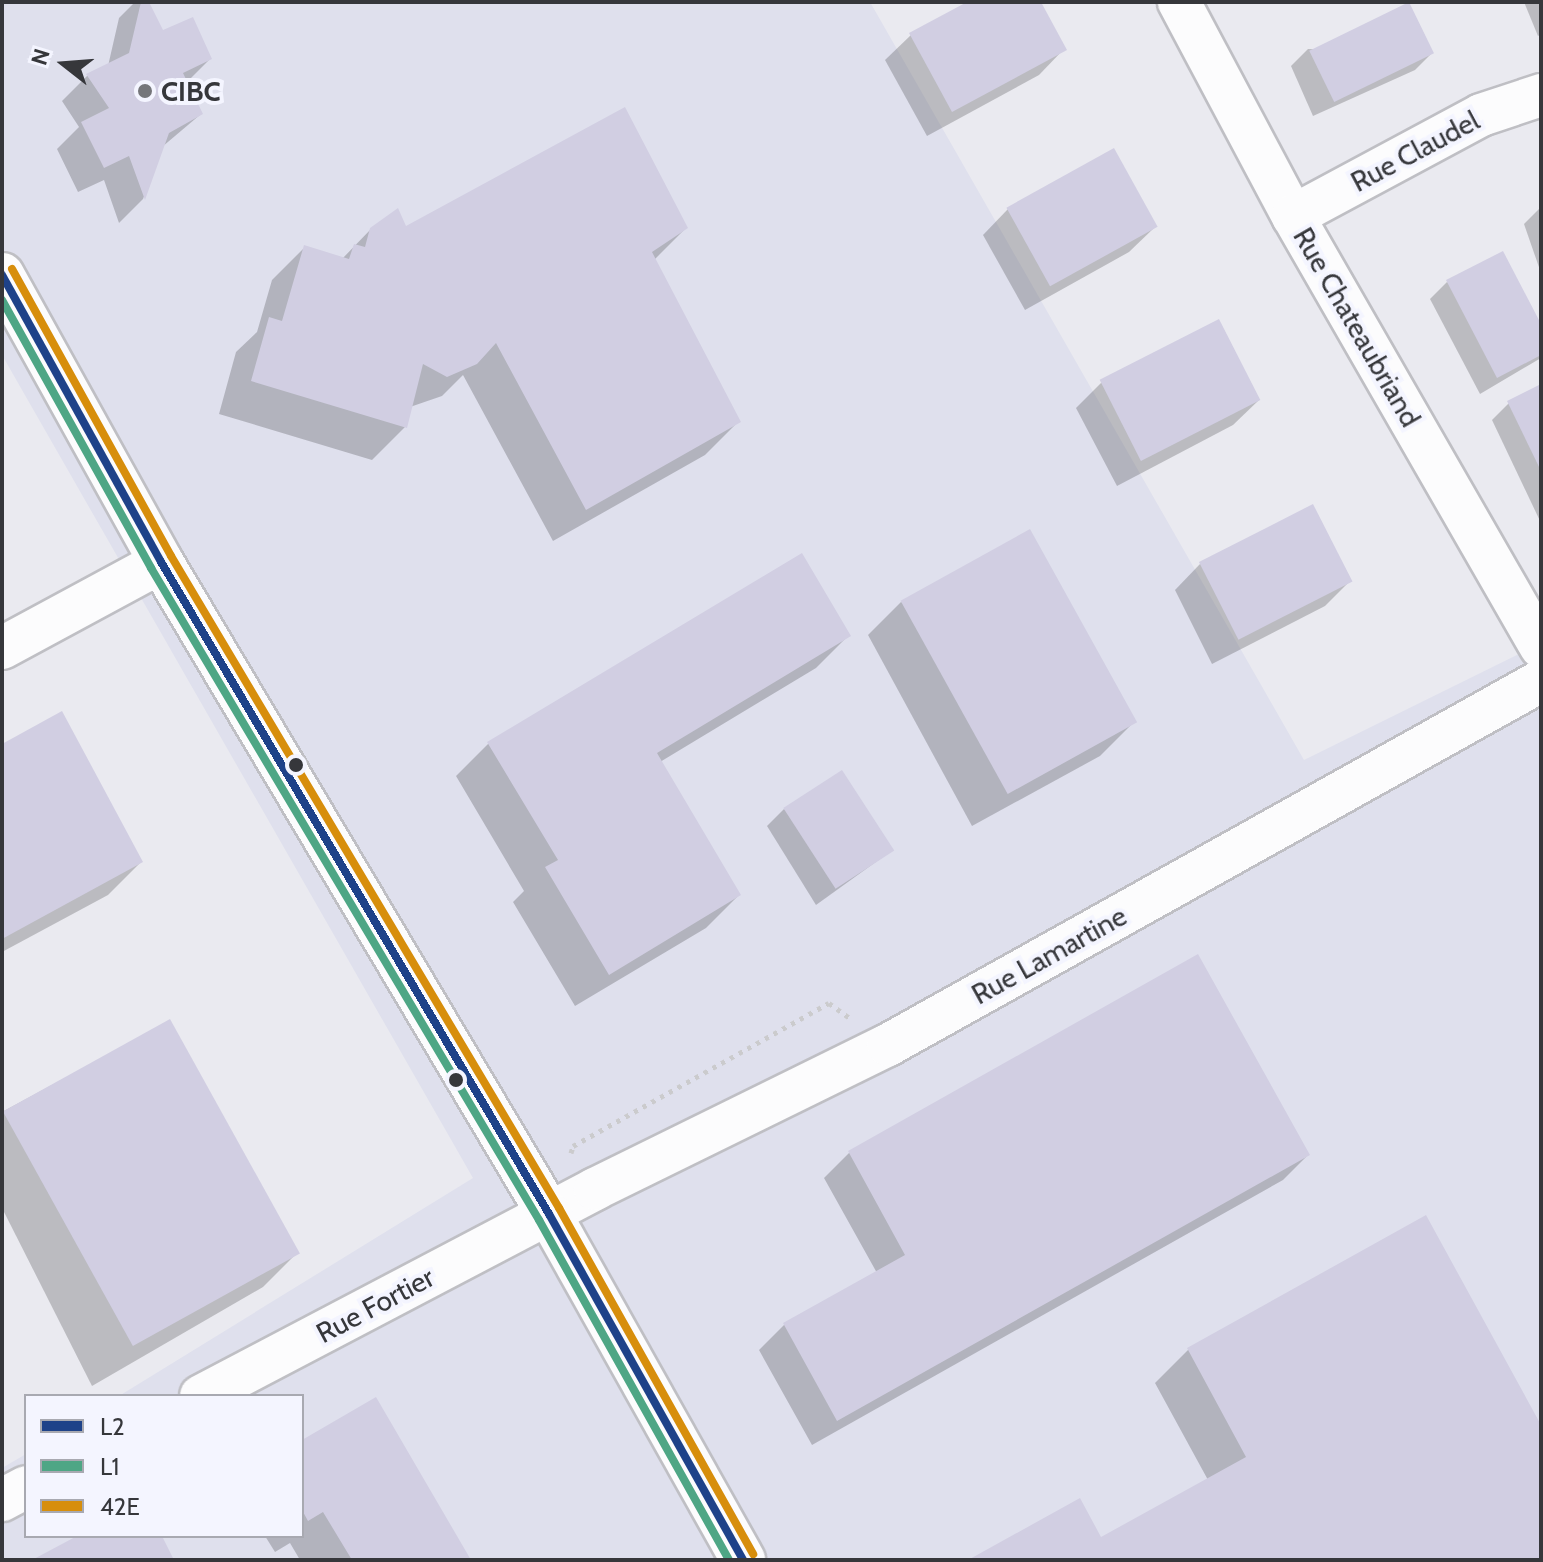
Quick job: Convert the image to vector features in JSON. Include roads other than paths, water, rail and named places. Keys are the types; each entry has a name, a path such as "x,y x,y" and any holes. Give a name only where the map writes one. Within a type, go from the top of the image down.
{"main road":[{"path":"2,275 161,562 549,1214 743,1560"}],"street":[{"name":"Rue Chateaubriand","path":"1179,2 1293,216 1541,647"},
{"name":"Rue Claudel","path":"1293,216 1481,115 1541,95"},
{"path":"2,648 161,562"},
{"name":"Rue Lamartine","path":"549,1214 888,1045 1541,681"},
{"name":"Rue Fortier","path":"205,1394 549,1214"},
{"path":"2,1500 24,1488"}],"place":[{"name":"CIBC","path":"145,91"}]}
